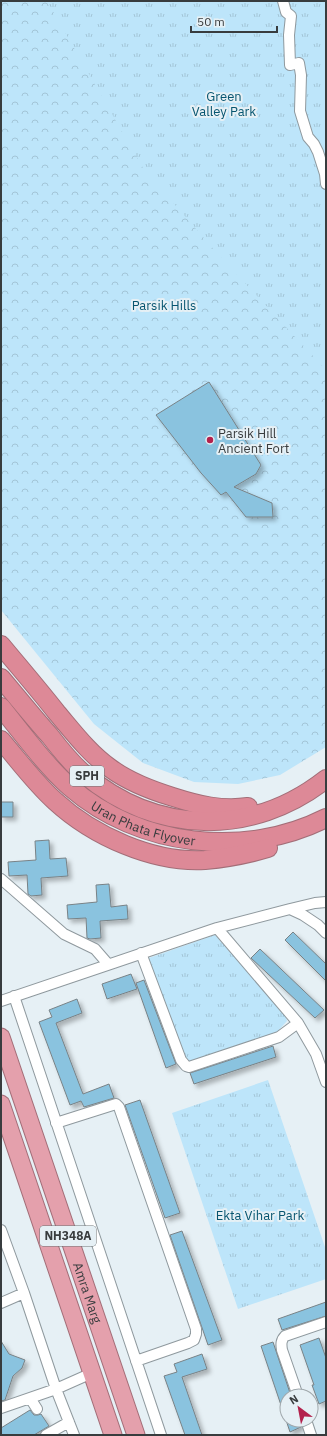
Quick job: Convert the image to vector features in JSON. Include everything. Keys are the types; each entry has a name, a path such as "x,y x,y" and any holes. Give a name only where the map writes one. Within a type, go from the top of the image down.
{"highway":[{"path":"1,645 84,745 110,768 140,786 156,793 209,807 243,808 261,805 297,795 321,783"},
{"name":"Uran Phata Flyover","path":"1,678 69,759 83,773 98,785 126,802 149,812 168,817 207,822 226,821 263,812 299,797 321,783"},
{"name":"Uran Phata Flyover","path":"1,708 55,772 70,787 87,800 123,822 143,830 164,836 206,841 250,841 293,832 326,819"},
{"path":"1,740 40,786 74,817 115,840 136,849 159,856 204,860 251,853 273,847 296,838 314,829 326,819"},
{"name":"Amra Marg","path":"1,1037 136,1435"},
{"name":"Amra Marg","path":"1,1104 113,1435"}],"street":[{"path":"283,1 286,12 291,16 288,48 290,65 299,63 301,75 300,111 308,137 318,152 325,174 326,184"},
{"path":"1,879 64,934 95,950 108,964"},
{"path":"1,1001 217,928 315,903 326,902"},
{"path":"290,909 303,915 318,925 326,933"},
{"path":"217,928 298,1023 316,1054 326,1082"},
{"path":"141,954 181,1060 186,1066 189,1067 279,1036 298,1023"},
{"path":"14,996 161,1435"},
{"path":"56,1123 116,1104 119,1107 196,1329 194,1340 136,1361"},
{"path":"1,1230 56,1389 74,1435"},
{"path":"1,1303 24,1293"},
{"path":"295,1388 282,1350 282,1339 285,1336 326,1322"},
{"path":"1,1408 56,1389 92,1373"},
{"path":"30,1398 37,1409"},
{"path":"46,1435 70,1422"}],"green space":[{"name":"Parsik Hills","path":"1,1 326,1 326,747 280,775 238,784 194,782 143,763 94,724 1,610"},
{"name":"Green Valley Park","path":"47,1 326,1 326,370 216,252 143,168"},
{"path":"215,935 285,1015 287,1021 277,1032 269,1037 187,1064 146,959"},
{"name":"Ekta Vihar Park","path":"268,1080 326,1250 326,1279 238,1309 172,1113"}],"building":[{"name":"Parsik Hill Ancient Fort","path":"209,382 261,465 256,474 234,487 272,503 273,517 246,517 226,492 221,495 201,473 156,415"},
{"path":"1,802 13,802 13,817 1,817"},
{"path":"49,840 50,859 66,858 68,876 41,878 42,895 31,896 28,894 27,875 9,876 8,862 36,860 35,841"},
{"path":"109,884 111,907 127,905 128,919 100,921 101,938 87,938 86,918 68,919 67,905 97,902 96,885"},
{"path":"293,932 326,964 326,981 285,940"},
{"path":"260,949 324,1010 315,1018 251,958"},
{"path":"131,974 137,989 107,999 102,984"},
{"path":"144,980 176,1064 166,1068 136,983"},
{"path":"77,999 82,1013 56,1023 83,1094 109,1084 114,1098 84,1107 81,1101 70,1105 39,1022 52,1017 49,1010"},
{"path":"273,1046 276,1057 194,1084 190,1073"},
{"path":"140,1100 180,1213 165,1218 125,1105"},
{"path":"182,1231 222,1340 208,1345 170,1235"},
{"path":"326,1302 326,1316 282,1330 278,1319"},
{"path":"319,1338 326,1358 326,1401 319,1404 319,1388 313,1388 312,1385 314,1385 300,1345"},
{"path":"1,1341 9,1354 25,1360 22,1368 13,1376 5,1400 1,1401"},
{"path":"273,1342 288,1388 279,1388 279,1399 261,1346"},
{"path":"202,1354 207,1369 182,1377 202,1435 185,1435 164,1376 177,1372 174,1364"},
{"path":"30,1410 34,1415 41,1414 49,1426 34,1435 1,1435 1,1428"},
{"path":"289,1428 299,1428 290,1432"}],"place":[{"name":"Parsik Hill Ancient Fort","path":"210,440"}]}
